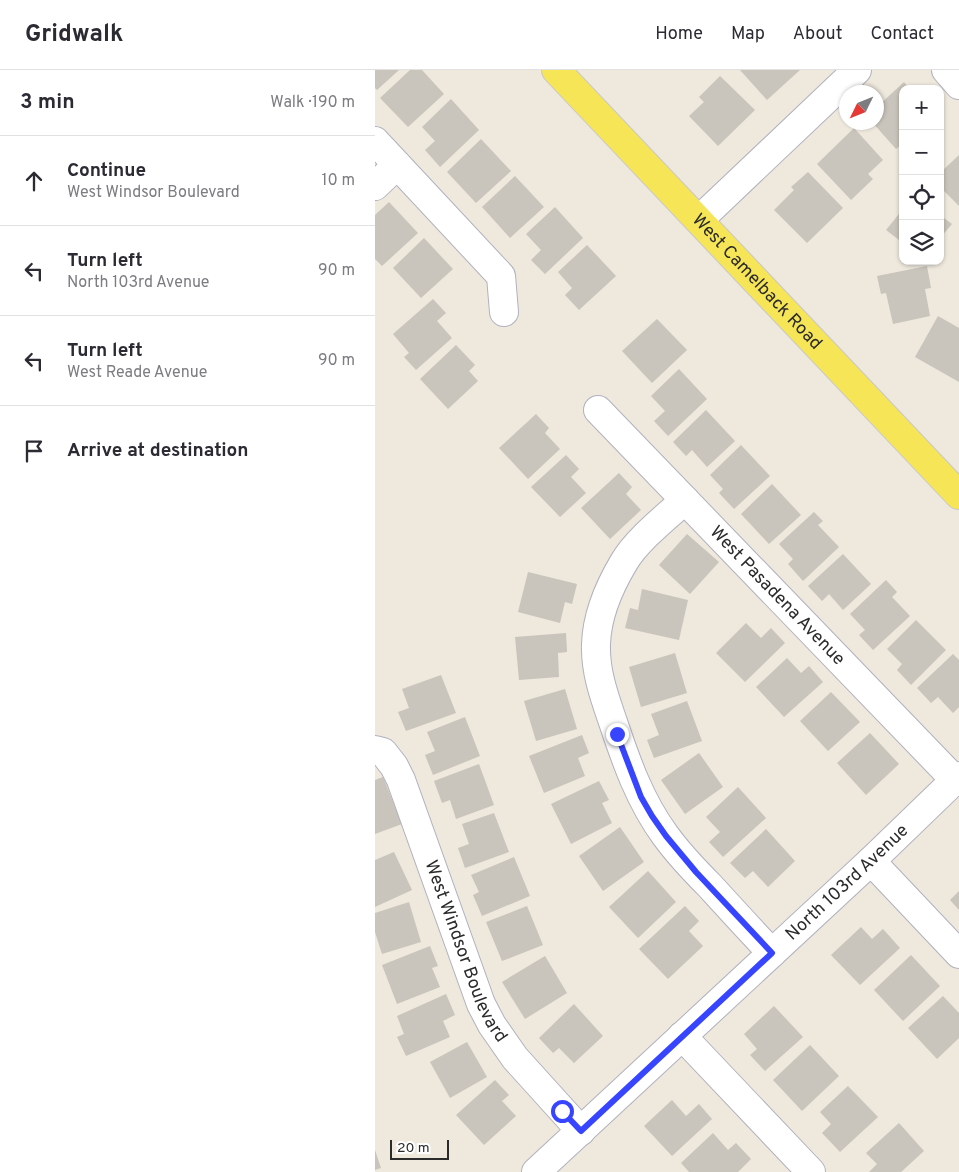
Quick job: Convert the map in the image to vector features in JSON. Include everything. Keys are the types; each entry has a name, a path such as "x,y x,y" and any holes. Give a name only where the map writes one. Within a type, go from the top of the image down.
{"main road":[{"name":"West Camelback Road","path":"556,70 959,495"}],"street":[{"path":"699,220 857,70"},
{"path":"946,70 959,85"},
{"path":"375,142 501,276 503,312"},
{"path":"375,186 397,165"},
{"name":"West Pasadena Avenue","path":"598,410 957,778"},
{"path":"685,500 647,534 625,560 617,575 599,617 596,644 597,670 602,691 635,782 652,816 696,872 772,953"},
{"name":"West Windsor Boulevard","path":"379,751 394,766 401,780 481,1004 492,1025 515,1058 581,1131"},
{"name":"North 103rd Avenue","path":"536,1172 871,861 957,778"},
{"path":"871,861 959,954"},
{"path":"683,1036 811,1172"}],"building":[{"path":"375,70 399,70 377,90 375,88"},
{"path":"410,70 422,70 444,94 408,127 380,98"},
{"path":"740,70 800,70 767,100"},
{"path":"720,76 755,110 718,146 689,116 704,102 699,97"},
{"path":"899,87 899,146 896,149 879,130 884,130 884,101"},
{"path":"451,99 479,130 440,167 425,150 435,141 422,127"},
{"path":"852,130 856,130 883,160 868,174 873,179 851,200 817,164"},
{"path":"481,139 511,171 476,203 447,172"},
{"path":"959,155 959,206 944,191 944,169"},
{"path":"808,172 843,208 807,243 774,210 794,190 791,187"},
{"path":"515,176 544,207 510,238 482,207"},
{"path":"389,202 418,233 382,266 375,259 375,215"},
{"path":"555,207 583,238 545,274 531,260 541,250 526,234"},
{"path":"899,214 899,240 886,230"},
{"path":"944,218 952,224 944,233"},
{"path":"424,238 453,269 421,298 393,268"},
{"path":"587,245 616,276 579,310 565,295 572,288 558,272"},
{"path":"927,266 931,288 925,289 930,316 893,324 886,293 881,294 877,276"},
{"path":"433,299 446,313 437,321 452,338 416,370 404,357 409,353 393,334"},
{"path":"938,316 959,328 959,382 915,357"},
{"path":"657,319 687,350 652,383 622,351"},
{"path":"456,345 475,365 469,371 478,381 448,409 420,379"},
{"path":"679,369 707,399 668,436 654,421 665,411 651,396"},
{"path":"706,410 735,441 707,467 692,450 686,456 673,442"},
{"path":"536,414 549,428 545,433 560,449 528,479 499,448"},
{"path":"741,445 770,476 734,509 719,493 723,489 710,475"},
{"path":"566,455 579,469 571,477 586,493 560,517 531,487"},
{"path":"619,473 632,487 626,494 641,510 610,539 581,508"},
{"path":"772,484 801,515 769,544 741,514"},
{"path":"814,512 823,521 818,525 839,547 803,581 788,564 793,559 779,544"},
{"path":"687,534 719,562 690,594 659,565"},
{"path":"843,554 871,584 843,610 829,594 822,601 808,586"},
{"path":"528,572 577,584 572,604 565,602 560,623 518,612"},
{"path":"886,580 897,592 892,597 910,616 873,650 859,635 865,630 850,614"},
{"path":"642,589 688,600 679,640 625,628 630,608 638,610"},
{"path":"916,620 946,650 911,685 897,670 902,664 887,649"},
{"path":"746,623 761,638 771,628 785,643 745,682 716,653"},
{"path":"566,633 567,652 558,653 559,677 519,680 515,637"},
{"path":"675,653 687,693 641,707 629,667"},
{"path":"953,654 959,660 959,707 953,713 938,697 931,703 917,688"},
{"path":"787,658 801,673 809,666 823,682 784,717 756,687"},
{"path":"441,675 456,713 406,731 398,712 409,708 402,689"},
{"path":"565,689 577,729 536,741 524,701"},
{"path":"831,692 860,722 828,751 800,721"},
{"path":"687,701 702,741 654,758 647,740 659,735 651,714"},
{"path":"465,717 480,756 433,775 425,755 435,751 427,732"},
{"path":"870,733 899,764 866,795 837,763"},
{"path":"582,735 589,753 578,758 585,776 544,793 529,756"},
{"path":"699,753 723,787 685,814 661,780"},
{"path":"479,764 494,805 456,819 450,800 442,803 434,781"},
{"path":"383,777 402,824 375,834 375,780"},
{"path":"599,781 609,800 602,803 612,823 571,844 551,804"},
{"path":"738,787 766,818 723,857 709,842 720,832 706,817"},
{"path":"494,813 509,852 465,868 458,848 469,844 462,824"},
{"path":"620,827 644,862 603,891 579,856"},
{"path":"766,829 795,861 768,887 753,871 745,878 730,863"},
{"path":"394,852 412,890 375,907 375,860"},
{"path":"514,857 530,896 482,916 473,895 479,892 471,875"},
{"path":"648,871 676,902 638,938 609,907"},
{"path":"959,891 959,910 950,900"},
{"path":"409,902 421,942 382,954 375,932 375,913"},
{"path":"527,906 543,945 502,961 486,922"},
{"path":"685,906 699,921 689,931 703,946 668,979 639,949"},
{"path":"861,927 872,939 883,929 900,948 860,985 831,955"},
{"path":"430,946 438,966 432,968 440,987 397,1004 382,965"},
{"path":"911,955 940,986 903,1021 874,990"},
{"path":"545,956 567,993 525,1019 502,982"},
{"path":"446,994 455,1015 443,1021 450,1037 406,1056 397,1037 404,1034 397,1016"},
{"path":"943,996 959,1013 959,1038 937,1059 908,1028"},
{"path":"574,1004 603,1036 574,1063 559,1048 553,1053 539,1038"},
{"path":"774,1006 803,1037 765,1071 750,1055 757,1049 744,1034"},
{"path":"467,1042 487,1077 450,1098 430,1062"},
{"path":"810,1045 839,1076 802,1111 773,1080"},
{"path":"495,1080 509,1095 502,1101 516,1116 484,1145 456,1115"},
{"path":"848,1086 878,1117 840,1152 822,1133 831,1124 820,1112"},
{"path":"672,1100 686,1116 699,1104 712,1119 672,1156 644,1126"},
{"path":"899,1123 924,1151 901,1172 869,1172 877,1164 866,1153"},
{"path":"713,1133 728,1150 736,1143 751,1159 738,1172 689,1172 681,1163"},
{"path":"375,1150 381,1168 375,1170"}],"route":[{"path":"562,1111 581,1131 772,953 696,872 666,836 641,797 617,734"}]}
